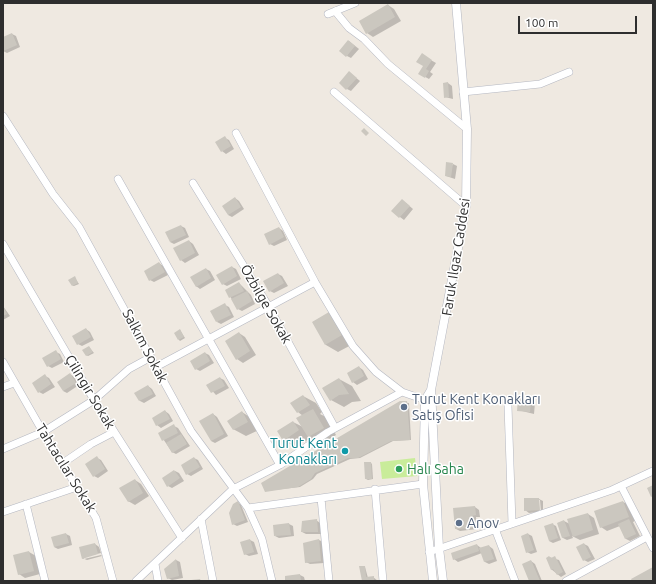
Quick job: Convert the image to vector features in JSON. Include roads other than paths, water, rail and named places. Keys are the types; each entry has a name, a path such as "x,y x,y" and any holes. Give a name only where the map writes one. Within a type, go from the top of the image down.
{"street":[{"path":"328,14 355,3"},
{"name":"Faruk Ilgaz Caddesi","path":"443,581 439,548 431,390 466,206 467,129 456,3"},
{"path":"335,11 349,28 364,39 388,64 467,129"},
{"path":"463,92 540,84 569,72"},
{"path":"334,92 466,206"},
{"name":"Salkım Sokak","path":"3,116 53,194 79,227 191,431 248,508 262,539 272,581"},
{"path":"236,134 315,282 353,346 376,372 402,392 425,400"},
{"path":"118,179 280,465"},
{"name":"Özbilge Sokak","path":"193,182 269,306 335,428"},
{"name":"Çilingir Sokak","path":"3,244 94,400 182,538"},
{"path":"156,367 315,282"},
{"path":"3,450 43,432 94,400 129,369 151,357"},
{"name":"Tahtacılar Sokak","path":"3,362 43,432 96,518 113,581"},
{"path":"3,387 14,383"},
{"name":"Faruk Ilgaz Caddesi","path":"431,390 425,400 423,484 433,581"},
{"path":"136,581 233,489 280,465 335,428 402,392"},
{"path":"508,406 512,523"},
{"path":"63,464 91,444 114,432"},
{"path":"429,552 621,486 653,470"},
{"path":"248,508 374,489 400,488 423,484"},
{"path":"621,486 653,548"},
{"path":"3,512 77,487"},
{"path":"374,489 383,581"},
{"path":"321,498 329,581"},
{"path":"26,504 45,581"},
{"path":"201,519 213,581"},
{"path":"495,529 515,581"},
{"path":"566,581 647,537"},
{"path":"155,564 158,581"}],"place":[{"name":"Turut Kent Konakları Satış Ofisi","path":"404,407"},
{"name":"Turut Kent Konakları","path":"345,451"},
{"name":"Halı Saha","path":"399,469"},
{"name":"Anov","path":"459,523"}]}
